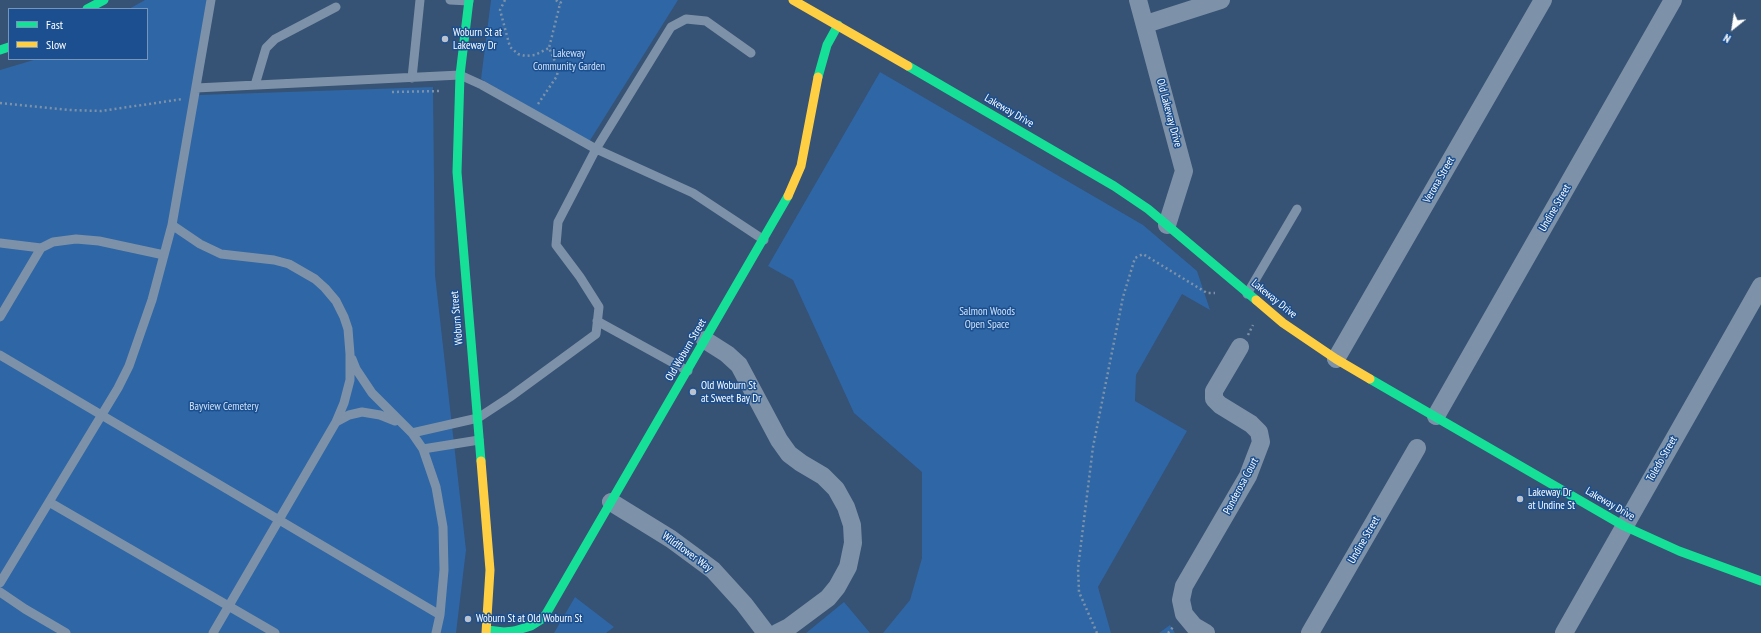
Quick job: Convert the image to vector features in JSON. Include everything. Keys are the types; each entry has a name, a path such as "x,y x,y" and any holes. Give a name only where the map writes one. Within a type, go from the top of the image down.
{"street":[{"path":"89,8 104,0"},
{"name":"Lakeway Drive","path":"793,0 1108,183 1148,209 1283,323 1336,359 1624,526 1679,551 1761,581"},
{"name":"Old Lakeway Drive","path":"1138,0 1146,24 1184,171 1167,225"},
{"path":"1146,24 1221,0"},
{"name":"Verona Street","path":"1336,359 1543,0"},
{"name":"Undine Street","path":"1436,416 1674,0"},
{"name":"Woburn Street","path":"469,1 460,75 457,172 490,570 487,631"},
{"name":"Old Woburn Street","path":"487,631 514,631 530,626 542,619 785,204 800,166 813,100 827,45 838,25"},
{"name":"Toledo Street","path":"1564,633 1761,286"},
{"path":"705,340 727,354 739,365 778,440 790,454 801,463 823,476 836,489 846,507 852,524 853,543 848,566 837,587 828,598 789,627 777,633"},
{"name":"Ponderosa Court","path":"1206,633 1194,626 1184,614 1181,600 1184,586 1248,476 1261,442 1259,432 1251,424 1220,405 1214,399 1214,391 1240,347"},
{"name":"Undine Street","path":"1310,633 1417,448"},
{"name":"Wildflower Way","path":"611,502 676,543 713,570 744,604 766,633"}],"lane":[{"path":"0,583 118,388 138,344 172,225 211,0"},
{"path":"412,78 420,0"},
{"path":"450,0 469,1"},
{"path":"255,85 266,48 275,39 336,7"},
{"path":"412,433 478,418 510,397 596,334 599,307 580,277 556,245 558,222 596,149 671,27 686,19 706,21 752,53"},
{"path":"196,88 460,75 482,85 596,149 693,193 764,240"},
{"path":"1247,294 1297,209"},
{"path":"172,225 200,244 221,254 274,260 296,267 315,279 336,301 348,329 350,380 344,403 336,422 213,633"},
{"path":"0,317 41,248 53,242 76,239 99,241 164,255"},
{"path":"0,243 41,248"},
{"path":"597,321 688,371"},
{"path":"350,354 356,369 372,394 412,433 423,449 436,487 443,527 444,570 440,615 436,633"},
{"path":"0,355 440,615"},
{"path":"336,422 349,415 362,412 380,415 399,422"},
{"path":"423,449 479,440"},
{"path":"49,502 274,633"},
{"path":"0,592 25,609 66,633"}],"path":[{"path":"505,0 500,10 510,47 518,54 526,56 535,55 549,48"},
{"path":"556,0 560,4"},
{"path":"532,113 557,76 558,68 549,48 562,0"},
{"path":"1097,633 1079,592 1078,568 1093,447 1123,297 1135,258 1142,254 1207,293 1215,293"}],"green space":[{"name":"Bayview Cemetery","path":"145,0 215,0 199,95 433,87 435,275 466,550 456,633 0,633 0,70 34,60 148,60 148,8 131,8"},
{"name":"Lakeway Community Garden","path":"491,0 678,0 589,142 481,79"},
{"name":"Salmon Woods Open Space","path":"880,72 1143,225 1197,271 1210,310 1182,294 1136,375 1135,401 1187,431 1098,587 1111,633 883,633 910,600 922,558 922,472 854,413 793,280 768,266"},
{"path":"575,597 614,627 606,633 554,633"},
{"path":"844,602 870,633 806,633"},
{"path":"1170,625 1175,633 1159,633"}],"traffic: fast":[{"path":"89,8 104,0"},
{"path":"469,0 460,75 457,172 481,461"},
{"path":"818,77 827,45 838,25"},
{"path":"0,50 8,47"},
{"path":"908,66 1114,186 1148,209 1256,300"},
{"path":"487,630 504,632 514,631 531,626 542,619 546,614 788,196"},
{"path":"1370,379 1624,526 1679,551 1761,581"}],"traffic: slow":[{"path":"793,0 908,66"},
{"path":"788,196 801,166 818,77"},
{"path":"1256,300 1283,323 1336,359 1370,379"},
{"path":"481,461 490,570 486,633"}],"place":[{"name":"Woburn St at Lakeway Dr","path":"445,39"},
{"name":"Old Woburn St at Sweet Bay Dr","path":"693,392"},
{"name":"Lakeway Dr at Undine St","path":"1520,499"},
{"name":"Woburn St at Old Woburn St","path":"468,619"}]}
